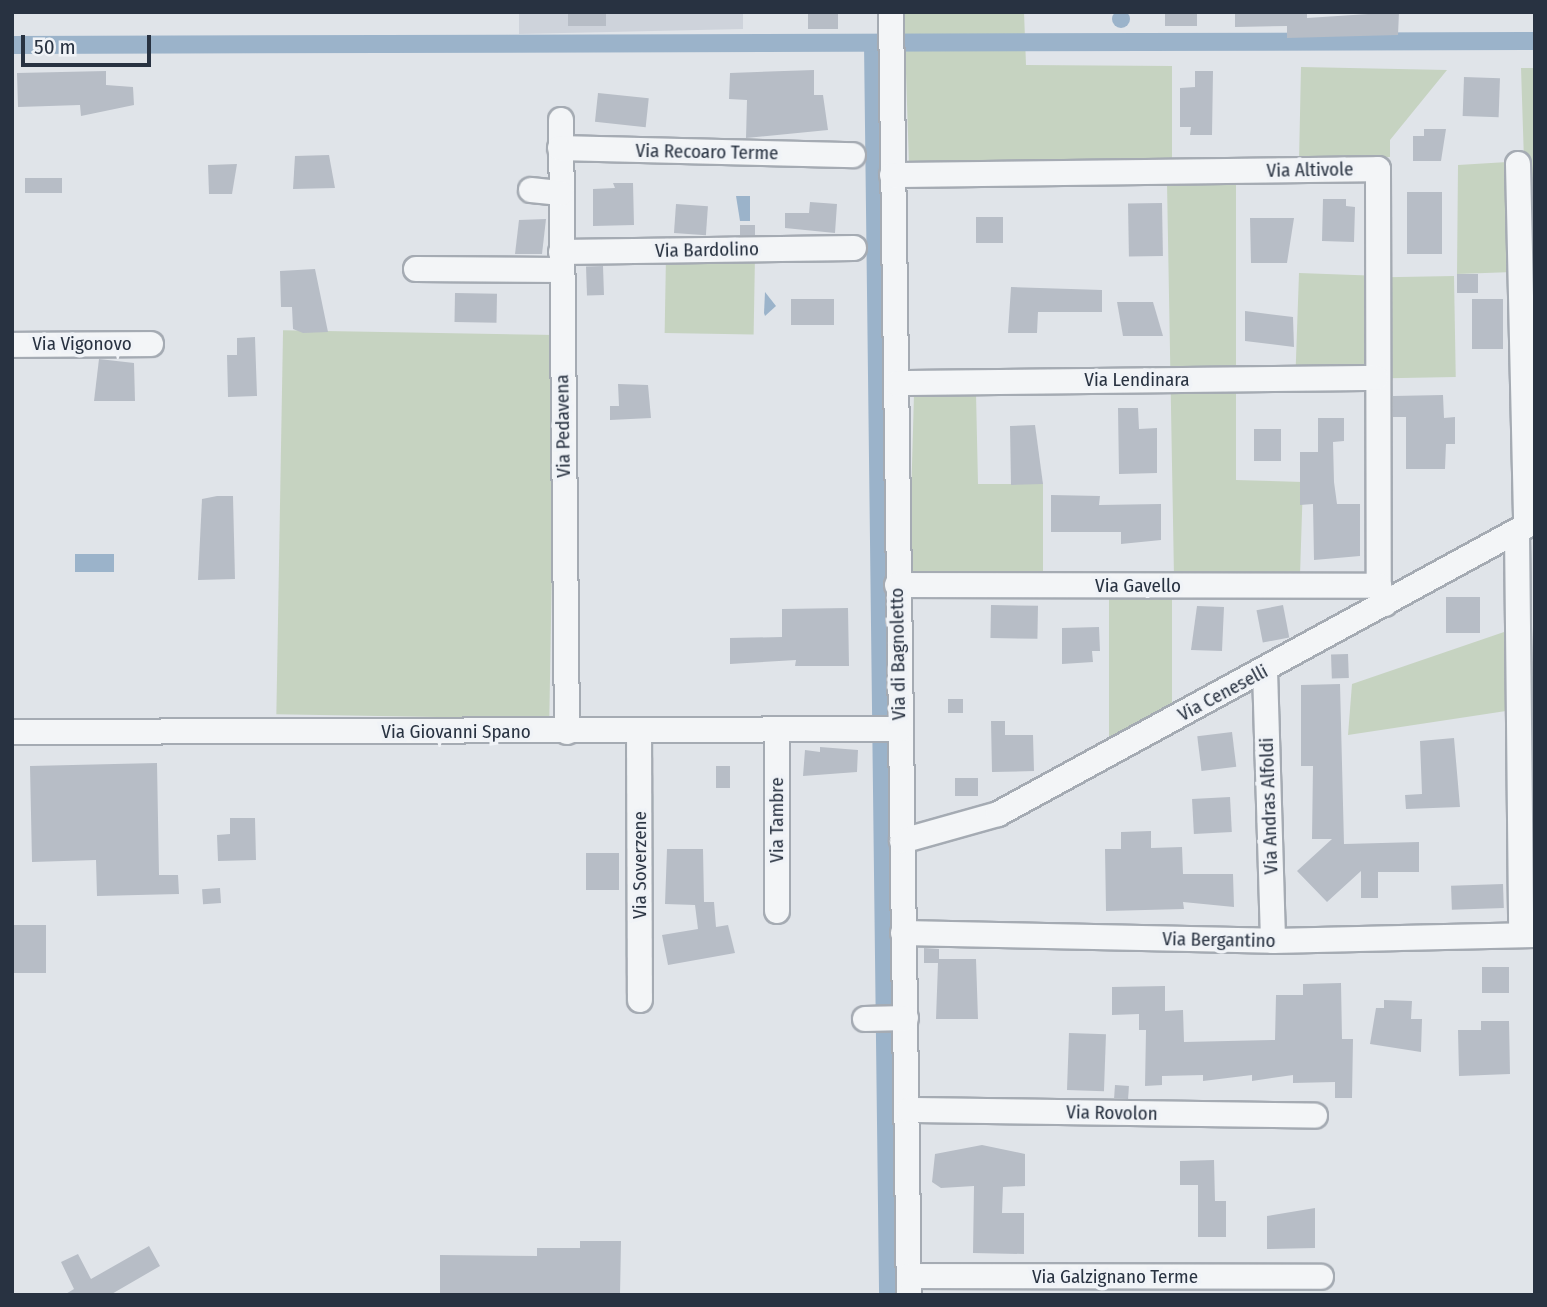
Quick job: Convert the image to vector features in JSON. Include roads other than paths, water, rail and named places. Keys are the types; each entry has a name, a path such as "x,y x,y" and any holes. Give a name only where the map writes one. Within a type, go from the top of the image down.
{"street":[{"name":"Via di Bagnoletto","path":"891,23 897,383 897,585 887,729 902,841 903,933 886,1018 909,1110 909,1286"},
{"name":"Via Pedavena","path":"561,120 567,732"},
{"name":"Via Recoaro Terme","path":"561,148 853,155"},
{"path":"1518,164 1526,526 1528,935"},
{"name":"Via Altivole","path":"892,175 1378,169 1376,378 1382,595"},
{"path":"531,190 561,193"},
{"name":"Via Bardolino","path":"416,269 854,248"},
{"name":"Via Vigonovo","path":"12,345 151,344"},
{"name":"Via Lendinara","path":"897,383 1376,378"},
{"name":"Via Ceneselli","path":"902,841 998,814 1265,670 1382,595 1526,526"},
{"name":"Via Gavello","path":"897,585 1382,595"},
{"name":"Via Andras Alfoldi","path":"1265,670 1273,941"},
{"name":"Via Tambre","path":"777,729 777,911"},
{"name":"Via Giovanni Spano","path":"12,732 887,729"},
{"name":"Via Soverzene","path":"639,730 640,1000"},
{"name":"Via Bergantino","path":"903,933 1273,941 1528,935"},
{"name":"Via Rovolon","path":"909,1110 1315,1116"},
{"name":"Via Galzignano Terme","path":"909,1286 1321,1277"}],"water":[{"path":"1117,10 1125,10 1130,19 1128,26 1117,28 1112,23 1112,15"},
{"path":"736,196 750,196 750,221 740,221"},
{"path":"765,292 776,306 765,316 764,313"},
{"path":"75,554 114,554 114,572 75,572"}],"waterway":[{"path":"12,45 1535,41"},
{"path":"873,43 888,1295"}]}
